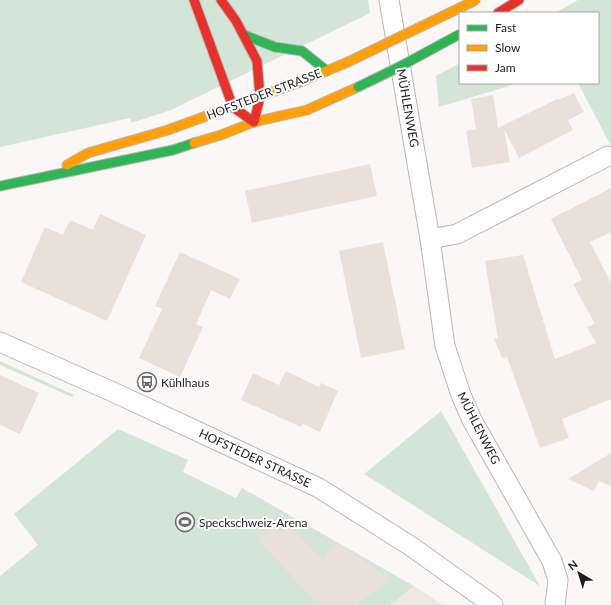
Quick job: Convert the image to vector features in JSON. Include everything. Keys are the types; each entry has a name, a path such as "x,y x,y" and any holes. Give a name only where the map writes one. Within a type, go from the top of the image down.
{"main road":[{"path":"194,0 233,107 254,122 260,97 257,61 244,35 221,0"},
{"name":"HOFSTEDER STRASSE","path":"49,176 88,153 168,130 305,80 348,62 476,0"},
{"path":"499,12 519,0"},
{"path":"244,35 275,47 302,52 326,71"},
{"name":"HOFSTEDER STRASSE","path":"0,186 172,150 221,135 254,122 308,110 399,67 459,35"}],"street":[{"name":"MÜHLENWEG","path":"389,0 430,239 445,346 461,395 472,420 552,561 558,580 555,605"},
{"path":"430,239 456,234 608,156"},
{"name":"HOFSTEDER STRASSE","path":"0,342 113,392 320,488 412,548 492,605"}],"shaded area":[{"path":"414,586 443,605 390,605"}],"green space":[{"path":"0,0 368,0 370,13 171,110 131,123 130,118 0,147"},
{"path":"578,0 611,0 611,146 579,84 599,84 599,12 557,12"},
{"path":"459,64 459,84 516,84 439,107 436,76"},
{"path":"0,361 74,395 72,397 0,365"},
{"path":"441,411 540,586 364,474"},
{"name":"Speckschweiz-Arena","path":"118,429 188,460 183,472 236,498 242,488 414,586 390,605 0,605 0,576 38,545 14,514"}],"building":[{"path":"574,93 584,112 568,120 573,130 519,158 504,129 510,162 472,168 466,131 476,129 471,99 493,95 498,128 557,99 558,100"},
{"path":"370,164 377,196 252,223 245,191"},
{"path":"611,188 611,232 590,242 611,283 611,399 562,419 569,438 540,448 507,357 502,358 494,339 498,338 485,261 523,255 555,359 596,343 587,327 595,324 573,284 582,280 551,219"},
{"path":"100,214 146,235 107,321 21,282 45,227 63,235 70,220 93,230"},
{"path":"383,242 405,349 361,358 339,251"},
{"path":"180,252 240,279 230,299 211,290 196,324 203,327 180,377 139,358 162,309 155,306"},
{"path":"286,371 319,387 321,383 338,391 320,432 303,424 301,427 241,400 253,373 279,385"},
{"path":"0,375 39,393 20,434 0,425"},
{"path":"611,453 611,486 599,481 594,491 568,479"},
{"path":"289,525 323,560 335,541 390,579 357,605 319,605 258,540 273,526 280,533"}],"traffic: fast":[{"path":"244,35 275,47 302,51 327,71"},
{"path":"358,87 459,35"},
{"path":"0,186 173,150 194,143"}],"traffic: slow":[{"path":"348,62 476,0"},
{"path":"67,165 88,153 168,130 305,80 348,62"},
{"path":"194,143 221,135 254,122 307,110 358,87"}],"traffic: jam":[{"path":"194,0 233,107 254,122 260,97 257,61 236,21 221,0"},
{"path":"500,12 519,0"}],"place":[{"name":"Kühlhaus","path":"147,382"},
{"name":"Speckschweiz-Arena","path":"185,522"}]}
